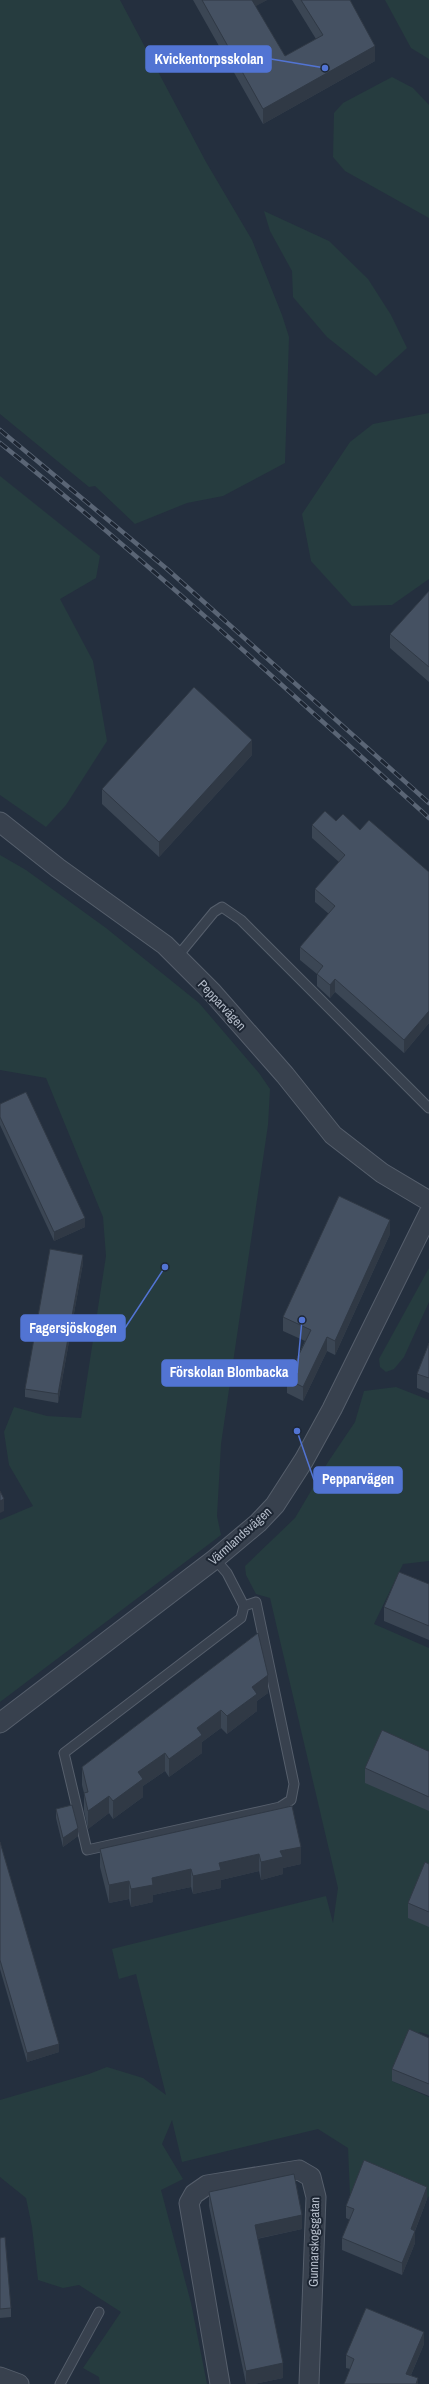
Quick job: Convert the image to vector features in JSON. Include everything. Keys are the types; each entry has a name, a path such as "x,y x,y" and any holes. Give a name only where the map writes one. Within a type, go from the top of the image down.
{"street":[{"name":"Pepparvägen","path":"0,822 58,868 164,945 212,992 275,1063 333,1135 382,1173 429,1201"},
{"name":"Värmlandsvägen","path":"0,1723 215,1559 258,1523 275,1505 304,1460 352,1371 429,1213"},
{"name":"Gunnarskogsgatan","path":"220,2384 189,2203 194,2194 207,2185 298,2170 311,2177 316,2197 309,2384"},
{"path":"0,2377 19,2384"}],"lane":[{"path":"177,957 214,912 222,907 241,920 429,1108"},
{"path":"215,1559 226,1573 244,1606 241,1618 64,1753 87,1850 280,1807 291,1800 294,1784 256,1602 244,1606"},
{"path":"60,2384 99,2312"}],"green space":[{"path":"0,0 120,0 206,162 252,240 282,315 289,337 285,463 223,496 187,503 135,524 95,486 89,487 0,414"},
{"path":"385,0 429,0 429,59 411,48"},
{"path":"392,77 413,88 429,105 429,218 345,171 333,157 334,113 343,103"},
{"path":"264,211 329,241 368,279 391,315 407,348 376,376 327,337 293,297 292,271 270,231"},
{"path":"429,413 429,579 392,605 352,606 311,561 302,514 350,442 373,424"},
{"path":"0,476 100,556 96,578 60,599 93,661 107,741 66,805 46,827 0,795"},
{"path":"0,855 26,870 106,928 199,1003 259,1073 270,1089 268,1125 221,1444 217,1516 221,1535 0,1702 0,1520 33,1506 9,1465 4,1432 14,1407 47,1416 81,1418 106,1256 103,1217 46,1078 0,1070"},
{"path":"429,1268 429,1302 404,1357 394,1369 386,1372 380,1367 379,1359"},
{"path":"396,1387 429,1400 429,1561 403,1564 374,1624 429,1648 429,2035 420,2032 409,2042 392,2081 429,2097 429,2196 427,2199 354,2199 350,2196 348,2148 318,2129 182,2162 172,2120 162,2144 183,2179 161,2190 191,2303 207,2384 100,2384 99,2377 83,2368 121,2312 79,2285 63,2288 38,2280 32,2227 26,2198 0,2177 0,2100 89,2074 107,2067 143,2078 166,2095 136,1974 119,1979 112,1949 326,1896 333,1923 338,1888 270,1598 256,1594 246,1575 245,1566 295,1518 328,1462 355,1422 364,1391"}],"building":[{"path":"202,0 252,0 285,56 323,35 301,0 350,0 375,46 263,109"},
{"path":"429,591 429,667 390,634"},
{"path":"194,687 252,740 159,842 102,789"},
{"path":"325,811 336,821 343,814 360,830 369,820 429,872 429,1011 404,1040 335,979 330,985 317,974 323,966 300,947 335,906 315,889 345,855 312,825"},
{"path":"26,1092 85,1218 54,1232 0,1117 0,1104"},
{"path":"339,1196 390,1220 335,1341 327,1337 303,1387 287,1379 311,1330 283,1317"},
{"path":"50,1249 83,1255 58,1394 25,1389"},
{"path":"429,1343 429,1378 417,1374"},
{"path":"0,1491 4,1499 0,1501"},
{"path":"399,1572 429,1584 429,1626 384,1607"},
{"path":"258,1633 268,1675 252,1687 257,1694 227,1716 221,1710 197,1728 202,1735 169,1759 165,1753 138,1772 143,1779 113,1801 109,1796 88,1811 84,1793 88,1792 82,1767"},
{"path":"382,1730 429,1751 429,1797 365,1768"},
{"path":"72,1805 78,1828 63,1838 56,1809"},
{"path":"292,1806 301,1847 280,1851 283,1857 261,1862 259,1854 219,1863 221,1870 193,1876 191,1869 152,1878 153,1885 131,1889 129,1881 109,1885 100,1849"},
{"path":"0,1842 59,2044 27,2053 0,1960"},
{"path":"425,1862 429,1864 429,1912 408,1903"},
{"path":"409,2029 429,2038 429,2084 392,2069"},
{"path":"364,2160 427,2187 411,2229 415,2231 402,2263 342,2238 354,2209 346,2206"},
{"path":"294,2174 302,2215 255,2225 283,2363 246,2371 209,2192"},
{"path":"5,2237 11,2308 0,2309 0,2238"},
{"path":"366,2308 424,2332 406,2374 418,2378 416,2384 344,2384 354,2359 346,2355"}],"railway":[{"path":"0,430 167,569 429,803"},
{"path":"0,443 164,580 429,818"}],"place":[{"name":"Kvickentorpsskolan","path":"325,68"},
{"name":"Fagersjöskogen","path":"165,1267"},
{"name":"Förskolan Blombacka","path":"302,1320"},
{"name":"Pepparvägen","path":"297,1431"}]}
